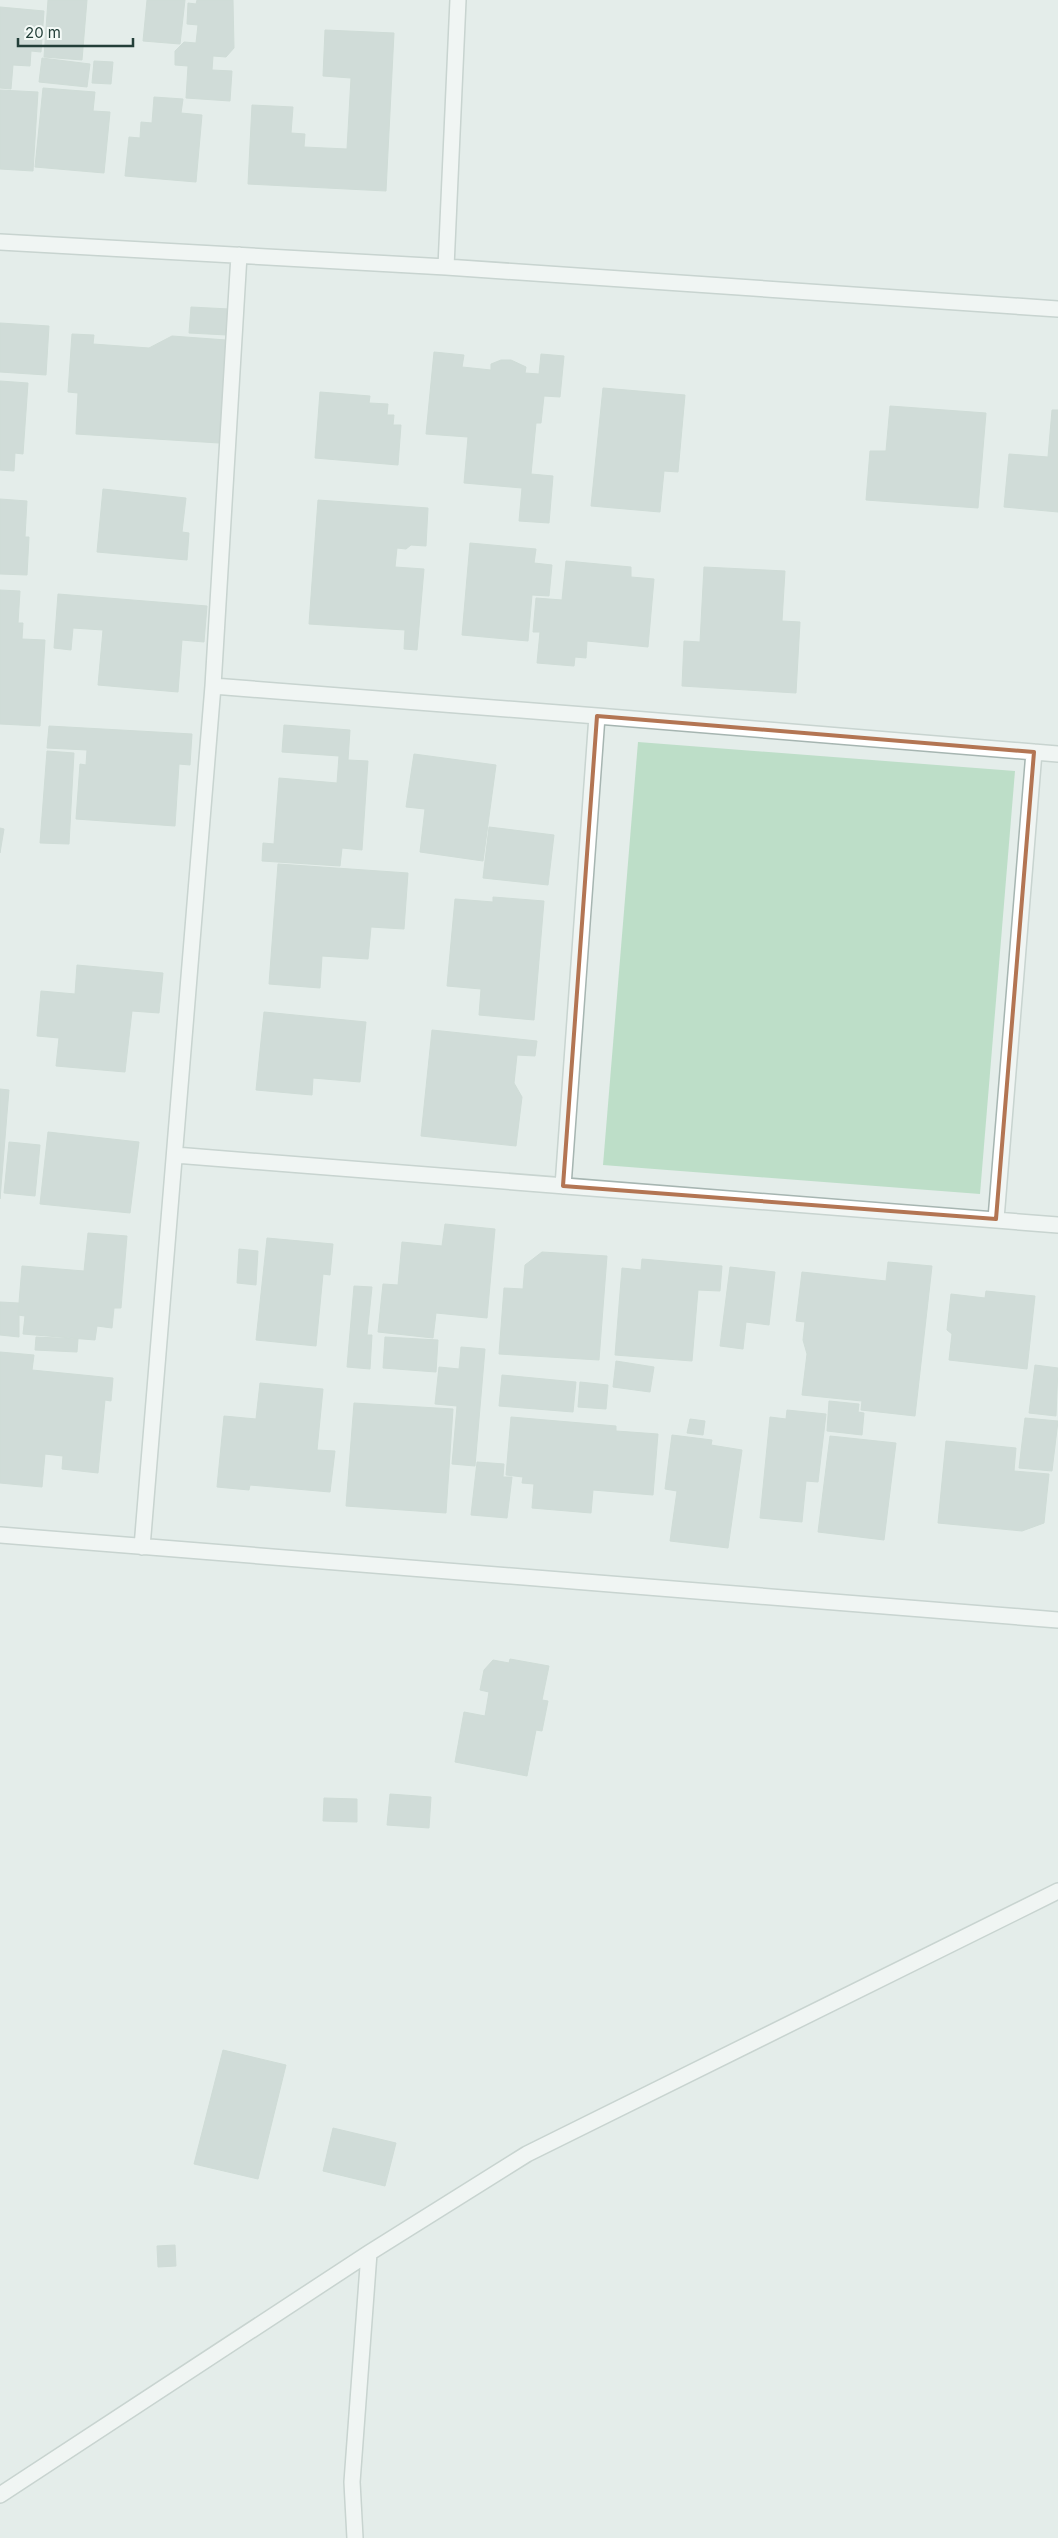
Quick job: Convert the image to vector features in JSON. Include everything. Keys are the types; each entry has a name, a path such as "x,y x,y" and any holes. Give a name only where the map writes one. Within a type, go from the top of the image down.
{"street":[{"path":"446,267 458,0"},
{"path":"0,242 446,267 1058,310"},
{"path":"142,1547 213,686 239,256"},
{"path":"213,686 1058,754"},
{"path":"563,1186 597,716"},
{"path":"996,1220 1034,752"},
{"path":"175,1155 1058,1225"},
{"path":"0,1535 1058,1620"},
{"path":"0,2495 369,2253 527,2154 1058,1892"},
{"path":"355,2538 352,2482 369,2253"}],"highlighted area":[{"path":"597,716 1034,752 996,1219 563,1186"}],"green space":[{"path":"638,742 1015,771 980,1194 603,1165"}],"building":[{"path":"48,0 87,0 82,60 44,57"},
{"path":"147,0 185,0 180,44 143,41"},
{"path":"197,0 233,0 234,48 226,57 213,56 212,70 232,71 230,101 186,98 188,66 175,65 175,51 184,42 196,43 198,25 187,24 188,3 196,4"},
{"path":"0,7 44,11 41,52 31,51 30,66 13,65 11,89 0,88"},
{"path":"325,30 394,33 386,191 248,184 252,105 293,107 291,133 305,134 304,147 347,149 351,78 323,76"},
{"path":"42,58 90,64 87,87 39,82"},
{"path":"94,61 113,62 111,84 92,83"},
{"path":"43,88 95,92 93,111 110,112 104,173 35,167"},
{"path":"0,90 38,92 33,171 0,169"},
{"path":"154,97 183,99 181,113 202,115 196,182 125,176 129,137 140,138 141,122 152,123"},
{"path":"191,307 229,309 227,335 189,333"},
{"path":"0,323 49,326 46,375 0,372"},
{"path":"72,334 94,335 93,344 149,348 172,336 226,340 219,443 76,434 78,393 68,392"},
{"path":"434,352 464,355 462,367 491,370 491,364 501,360 511,360 526,367 525,373 539,374 541,354 564,356 560,397 544,396 541,423 536,423 531,474 553,476 549,523 519,521 522,488 464,483 468,437 426,434"},
{"path":"0,381 28,383 23,454 15,453 14,471 0,470"},
{"path":"603,388 685,395 678,472 664,471 660,512 591,506"},
{"path":"320,392 370,396 369,403 388,404 387,415 394,415 393,425 401,425 398,465 315,458"},
{"path":"890,406 986,413 978,508 866,500 870,451 886,451"},
{"path":"1052,410 1058,410 1058,512 1004,507 1009,454 1048,457"},
{"path":"103,489 186,498 182,532 189,533 187,560 97,552"},
{"path":"0,499 27,501 25,537 29,537 27,575 0,574"},
{"path":"318,500 428,508 426,546 411,545 406,549 397,548 395,567 424,569 417,650 404,649 405,630 309,624"},
{"path":"470,543 536,549 534,563 552,565 549,596 532,595 528,641 462,635"},
{"path":"566,561 631,567 631,577 654,579 648,647 587,641 586,658 575,657 574,666 537,663 540,632 533,632 536,598 562,600"},
{"path":"704,567 785,571 782,621 800,622 796,693 682,686 684,641 700,642"},
{"path":"0,590 20,591 18,623 23,623 22,639 45,640 40,726 0,724"},
{"path":"58,594 207,606 204,642 182,640 178,692 98,685 103,630 73,628 71,650 54,648"},
{"path":"284,725 350,730 348,760 368,761 362,850 342,848 340,866 262,861 263,843 274,844 279,778 337,783 339,756 282,752"},
{"path":"49,726 192,734 190,765 179,764 175,826 76,819 80,764 86,765 87,750 47,748"},
{"path":"47,751 74,753 69,844 40,843"},
{"path":"414,754 496,765 483,861 420,852 425,809 406,807"},
{"path":"489,827 554,835 548,885 483,878"},
{"path":"0,828 4,829 0,853"},
{"path":"278,864 408,873 404,929 371,927 368,959 322,956 320,988 269,984"},
{"path":"493,897 544,901 534,1020 479,1015 481,989 447,986 455,899 493,902"},
{"path":"77,965 163,973 159,1013 132,1011 125,1072 56,1066 59,1038 37,1036 41,991 75,994"},
{"path":"264,1012 366,1022 360,1082 313,1078 312,1095 256,1090"},
{"path":"432,1030 537,1041 535,1056 517,1055 514,1083 522,1097 516,1146 421,1136"},
{"path":"0,1089 9,1090 0,1199"},
{"path":"48,1132 139,1142 130,1213 40,1204"},
{"path":"9,1142 40,1145 35,1196 4,1193"},
{"path":"445,1224 495,1229 487,1318 436,1313 433,1338 378,1332 383,1284 398,1285 402,1242 442,1246"},
{"path":"88,1233 127,1236 121,1308 114,1308 112,1328 97,1326 95,1340 23,1334 25,1316 18,1315 22,1266 84,1271"},
{"path":"267,1238 333,1244 330,1275 323,1274 316,1346 256,1340"},
{"path":"239,1249 258,1251 256,1285 237,1283"},
{"path":"542,1252 607,1256 599,1360 499,1354 504,1288 523,1289 525,1265"},
{"path":"642,1259 722,1266 720,1291 698,1290 692,1361 615,1355 622,1268 641,1270"},
{"path":"888,1262 932,1266 915,1416 861,1410 862,1401 802,1395 807,1354 803,1340 805,1322 796,1321 802,1272 886,1281"},
{"path":"730,1267 775,1272 769,1325 746,1322 743,1349 720,1346"},
{"path":"354,1286 372,1287 367,1335 372,1335 370,1369 347,1367"},
{"path":"986,1291 1035,1296 1027,1369 949,1360 952,1334 947,1330 951,1294 985,1298"},
{"path":"0,1302 19,1303 19,1337 0,1335"},
{"path":"36,1337 78,1339 77,1352 35,1350"},
{"path":"385,1337 438,1340 436,1372 383,1368"},
{"path":"461,1347 485,1349 475,1466 452,1464 457,1406 435,1404 439,1367 459,1369"},
{"path":"0,1352 34,1355 32,1370 113,1378 111,1401 105,1400 98,1473 62,1469 63,1456 45,1454 42,1487 0,1483"},
{"path":"616,1361 654,1367 650,1392 613,1387"},
{"path":"1035,1365 1058,1368 1056,1416 1029,1413"},
{"path":"502,1375 576,1382 573,1412 499,1406"},
{"path":"580,1382 608,1385 606,1409 578,1407"},
{"path":"260,1383 323,1389 317,1450 335,1451 330,1492 250,1485 249,1490 217,1487 224,1416 256,1419"},
{"path":"829,1401 859,1404 858,1412 864,1413 862,1435 827,1431"},
{"path":"354,1403 453,1409 446,1513 346,1506"},
{"path":"787,1410 826,1414 818,1482 806,1481 802,1522 760,1518 770,1417 786,1419"},
{"path":"511,1417 616,1426 616,1431 658,1434 653,1495 593,1490 591,1513 532,1508 534,1484 522,1483 523,1477 506,1475"},
{"path":"1025,1418 1058,1421 1052,1471 1019,1468"},
{"path":"690,1419 705,1421 703,1435 687,1433"},
{"path":"672,1435 712,1440 711,1445 742,1450 728,1548 670,1541 677,1491 665,1489"},
{"path":"830,1436 896,1443 884,1540 818,1532"},
{"path":"946,1441 1016,1448 1014,1471 1049,1474 1044,1523 1022,1531 938,1523"},
{"path":"477,1462 504,1464 503,1477 512,1477 507,1518 471,1515"},
{"path":"510,1659 549,1666 542,1700 548,1701 542,1731 536,1730 527,1776 455,1762 464,1712 485,1716 489,1692 480,1690 484,1670 493,1660 509,1663"},
{"path":"390,1794 431,1797 429,1828 387,1825"},
{"path":"324,1798 357,1799 357,1822 323,1821"},
{"path":"223,2050 286,2065 258,2179 194,2164"},
{"path":"333,2128 396,2143 385,2186 323,2171"},
{"path":"175,2245 176,2266 158,2267 157,2246"}]}
